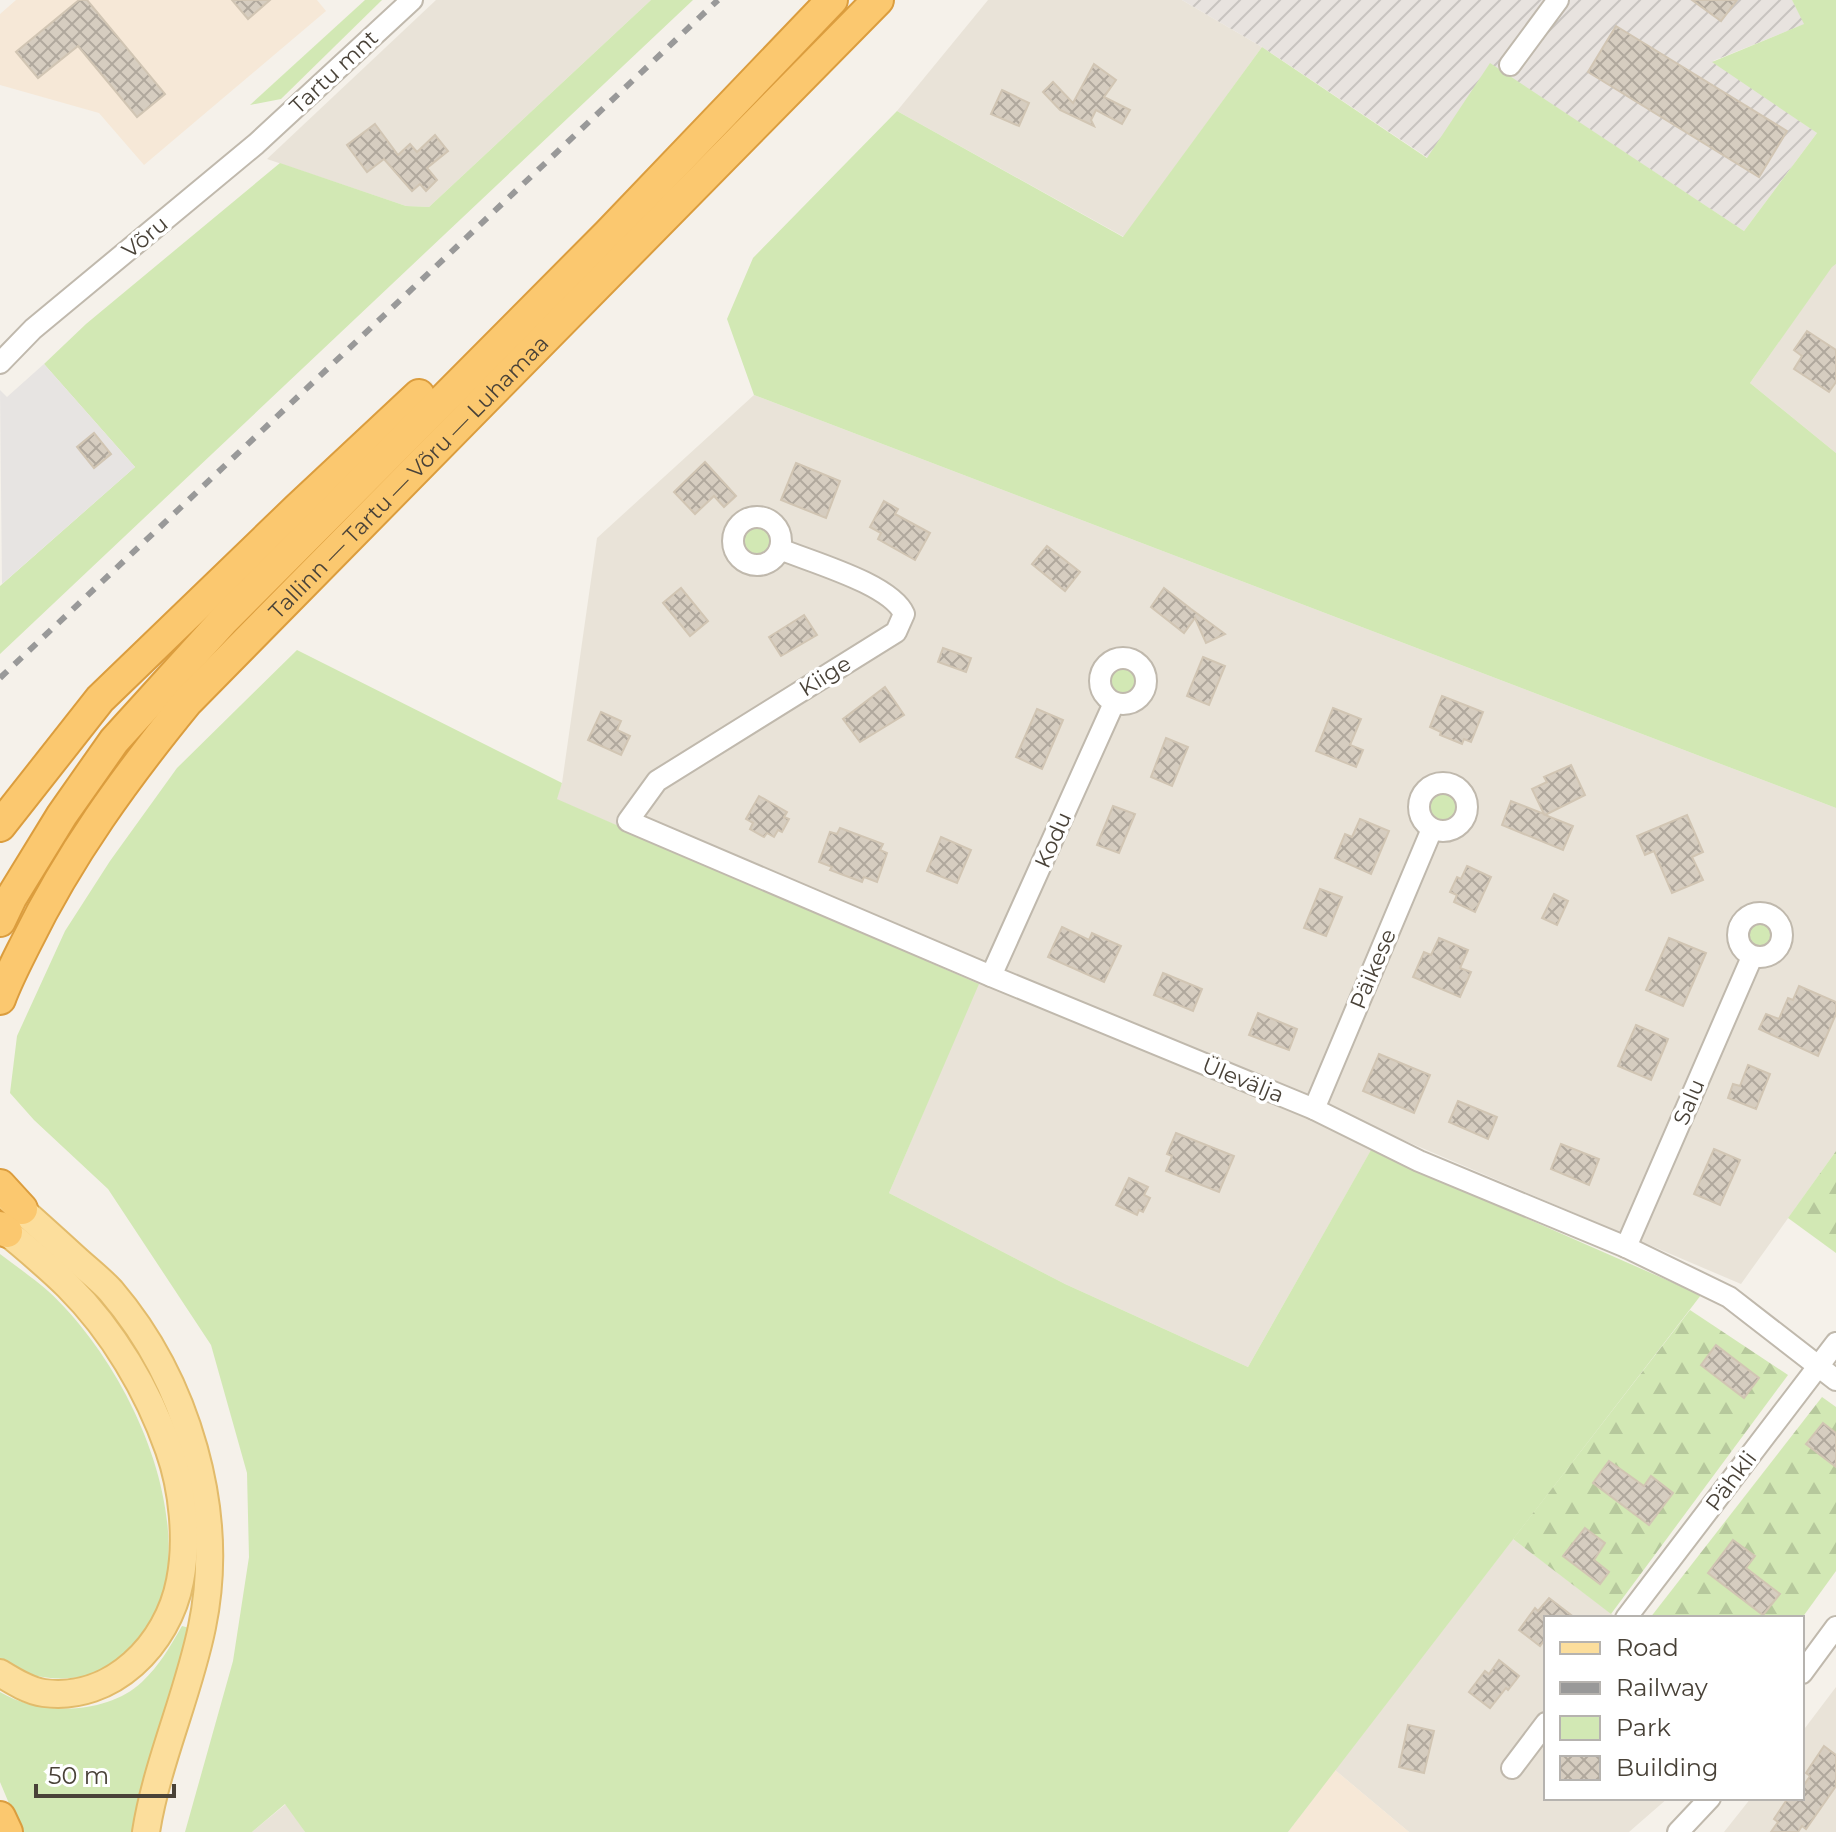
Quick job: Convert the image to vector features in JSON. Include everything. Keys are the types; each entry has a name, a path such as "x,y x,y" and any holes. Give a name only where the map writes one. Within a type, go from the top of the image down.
{"highway":[{"name":"Tallinn — Tartu — Võru — Luhamaa","path":"0,921 62,815 114,741 223,621 608,234 832,0"},
{"name":"Tallinn — Tartu — Võru — Luhamaa","path":"0,999 41,913 80,846 130,772 187,702 878,0"},
{"path":"0,826 100,699 298,508 580,244 608,234"},
{"path":"0,1185 6,1217"},
{"path":"0,1817 7,1832"}],"main road":[{"path":"0,1673 42,1693 68,1693 99,1686 124,1672 147,1652 169,1617 180,1582 184,1546 180,1498 170,1453 155,1414 129,1366 104,1329 6,1217"},
{"path":"6,1217 109,1289 159,1359 196,1454 206,1517 208,1576 203,1625 151,1804 146,1832"}],"street":[{"name":"Tartu mnt","path":"256,144 412,0"},
{"path":"1510,65 1558,0"},
{"name":"Võru","path":"0,363 33,329 256,144"},
{"name":"Võru","path":"0,345 33,329"},
{"name":"Kiige","path":"628,821 657,781 896,632 904,614 891,597 874,587 780,549"},
{"name":"Kodu","path":"991,976 1114,703"},
{"name":"Ülevälja","path":"628,821 991,976 1314,1109 1419,1161 1626,1247 1729,1297 1836,1380"},
{"name":"Päikese","path":"1314,1109 1432,829"},
{"name":"Salu","path":"1626,1247 1752,957"},
{"name":"Pähkli","path":"1628,1616 1836,1343"},
{"path":"1804,1670 1836,1627"},
{"path":"1512,1768 1544,1726"},
{"path":"1678,1832 1708,1800"}],"shaded area":[{"path":"16,0 317,0 326,11 144,165 99,113 0,85 0,14"},
{"path":"436,0 651,0 429,207 406,206 267,159"},
{"path":"988,0 1182,0 1262,47 1124,237 897,111"},
{"path":"1182,0 1792,0 1805,24 1713,61 1817,133 1744,231 1490,64 1428,158 1262,47"},
{"path":"1836,264 1836,453 1750,383"},
{"path":"44,364 135,467 2,584 0,390 7,397"},
{"path":"754,395 1836,808 1836,1151 1741,1284 1382,1131 1248,1367 1065,1284 889,1193 978,984 556,799 562,783 597,538"},
{"path":"1513,1539 1614,1616 1544,1616 1544,1800 1666,1800 1629,1832 1409,1832 1335,1770"},
{"path":"1836,1687 1836,1832 1724,1832 1749,1800 1804,1800 1804,1729"},
{"path":"1335,1770 1409,1832 1288,1832"},
{"path":"286,1804 305,1832 252,1832"}],"green space":[{"path":"365,0 382,0 281,99 250,105"},
{"path":"651,0 693,0 0,654 0,586 135,467 44,364 86,324 280,163 406,206 429,207"},
{"path":"1792,0 1836,0 1836,264 1750,383 1836,453 1836,808 754,395 727,319 753,258 897,111 1123,237 1262,47 1427,158 1490,63 1744,231 1817,133 1712,62 1804,24"},
{"path":"757,526 768,530 772,541 768,552 757,556 746,552 742,541 746,530"},
{"path":"297,650 562,783 557,799 979,984 889,1193 1065,1284 1248,1367 1371,1150 1701,1295 1288,1832 305,1832 285,1804 252,1832 185,1832 233,1661 249,1557 247,1473 211,1345 108,1189 34,1120 10,1093 17,1036 65,931 110,861 177,768"},
{"path":"1124,665 1135,670 1140,681 1135,692 1124,697 1113,692 1108,681 1113,670"},
{"path":"1443,789 1454,794 1459,805 1454,816 1443,821 1432,816 1427,805 1432,794"},
{"path":"1760,919 1771,924 1776,935 1771,946 1760,951 1749,946 1744,935 1749,924"},
{"path":"1836,1151 1836,1253 1788,1218"},
{"path":"0,1254 48,1291 100,1352 123,1389 142,1429 157,1470 166,1511 169,1552 164,1591 152,1619 140,1640 124,1657 104,1670 80,1677 38,1676 18,1670 0,1659"},
{"path":"1690,1310 1788,1375 1611,1614 1513,1539"},
{"path":"1822,1397 1836,1407 1836,1571 1803,1616 1652,1616"},
{"path":"182,1626 193,1629 134,1832 21,1832 0,1782 0,1692 16,1700 53,1708 92,1706 111,1701 148,1676"}],"building":[{"path":"79,0 87,0 165,94 137,117 78,46 38,78 16,52"},
{"path":"232,0 270,0 248,19"},
{"path":"1692,0 1737,0 1721,21"},
{"path":"1616,26 1787,131 1759,177 1588,72"},
{"path":"1094,64 1116,80 1104,97 1130,110 1122,124 1096,110 1091,120 1094,126 1060,110 1043,92 1053,82 1073,103"},
{"path":"1002,90 1029,103 1019,126 991,114"},
{"path":"375,124 398,155 410,144 417,152 435,135 448,151 427,168 437,180 426,191 420,184 412,191 384,159 367,172 347,145"},
{"path":"1807,331 1836,350 1836,382 1829,392 1794,369 1802,356 1794,350"},
{"path":"94,433 111,454 94,468 77,447"},
{"path":"705,462 736,496 724,507 714,496 695,514 674,492"},
{"path":"796,463 840,481 826,518 781,500"},
{"path":"884,501 898,509 895,514 930,533 915,560 878,539 881,533 870,527"},
{"path":"1047,546 1080,572 1065,591 1032,564"},
{"path":"681,588 708,621 690,636 663,603"},
{"path":"1164,588 1225,634 1206,643 1195,618 1184,633 1151,607"},
{"path":"804,615 817,635 781,656 769,637"},
{"path":"943,648 971,658 966,672 938,662"},
{"path":"1203,657 1225,666 1209,705 1187,696"},
{"path":"885,687 904,715 860,742 843,719"},
{"path":"1442,696 1483,712 1471,742 1464,739 1462,744 1430,727"},
{"path":"1333,708 1361,719 1350,745 1363,750 1356,767 1316,751"},
{"path":"1037,709 1063,720 1042,769 1016,757"},
{"path":"601,712 621,721 617,730 630,736 621,755 588,740"},
{"path":"1166,738 1188,747 1172,786 1151,777"},
{"path":"1571,765 1585,795 1545,815 1573,826 1563,850 1502,825 1511,801 1544,814 1532,789 1547,782 1544,777"},
{"path":"759,796 787,812 784,817 789,819 782,832 778,830 774,837 767,833 764,837 750,829 753,823 746,819"},
{"path":"1113,806 1135,814 1119,853 1097,845"},
{"path":"1687,815 1703,852 1692,857 1703,880 1672,893 1654,851 1645,855 1637,836"},
{"path":"1360,819 1389,831 1371,874 1335,858 1345,834 1352,837"},
{"path":"840,828 883,844 880,850 887,853 877,882 864,877 862,882 830,870 832,867 819,862 830,832 837,834"},
{"path":"941,837 971,850 957,883 927,871"},
{"path":"1467,866 1491,877 1475,912 1454,902 1457,895 1450,892"},
{"path":"1320,889 1342,897 1326,936 1304,928"},
{"path":"1554,894 1568,901 1557,925 1542,918"},
{"path":"1062,927 1089,940 1092,933 1121,946 1104,982 1048,957"},
{"path":"1439,938 1468,950 1460,968 1471,972 1460,997 1413,977 1424,952 1431,955"},
{"path":"1669,938 1706,953 1683,1006 1646,990"},
{"path":"1163,973 1202,989 1193,1011 1154,995"},
{"path":"1799,986 1836,1002 1836,1014 1818,1056 1759,1029 1766,1014 1779,1019 1788,998 1793,1000"},
{"path":"1258,1013 1297,1029 1289,1050 1249,1035"},
{"path":"1636,1025 1668,1039 1651,1080 1618,1066"},
{"path":"1379,1054 1430,1075 1414,1113 1363,1091"},
{"path":"1748,1065 1770,1074 1756,1109 1728,1098 1733,1084 1740,1086"},
{"path":"1458,1101 1497,1117 1488,1139 1449,1122"},
{"path":"1176,1133 1234,1156 1219,1192 1166,1171 1172,1156 1167,1154"},
{"path":"1561,1144 1599,1159 1589,1185 1551,1169"},
{"path":"1714,1149 1740,1160 1720,1205 1694,1194"},
{"path":"1129,1178 1148,1187 1144,1195 1150,1198 1143,1212 1139,1210 1137,1215 1116,1205"},
{"path":"1716,1345 1759,1378 1744,1398 1701,1365"},
{"path":"1823,1423 1836,1433 1836,1467 1806,1444"},
{"path":"1609,1461 1644,1486 1651,1476 1673,1493 1649,1525 1593,1483"},
{"path":"1585,1528 1605,1543 1594,1560 1609,1572 1600,1584 1563,1556"},
{"path":"1733,1540 1755,1556 1746,1568 1780,1594 1763,1615 1708,1573"},
{"path":"1549,1598 1572,1616 1544,1616 1544,1641 1540,1646 1519,1630 1535,1608 1538,1611"},
{"path":"1499,1660 1519,1676 1490,1708 1469,1692 1485,1671 1489,1674"},
{"path":"1408,1725 1434,1731 1424,1773 1399,1767"},
{"path":"1824,1746 1836,1755 1836,1786 1806,1829 1802,1826 1798,1832 1771,1832 1778,1822 1774,1819 1787,1800 1804,1800 1804,1785 1810,1776 1806,1773"}],"railway":[{"path":"0,678 718,0"}]}
